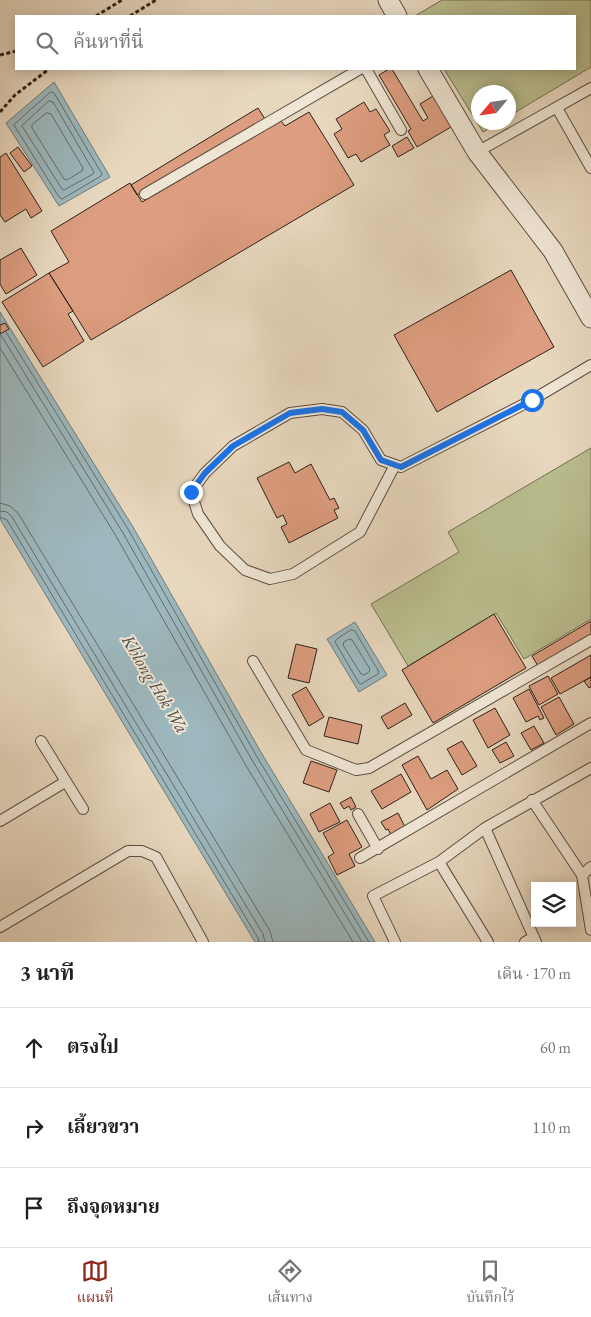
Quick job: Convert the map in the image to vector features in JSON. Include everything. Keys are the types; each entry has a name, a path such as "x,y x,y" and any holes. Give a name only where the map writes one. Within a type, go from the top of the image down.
{"street":[{"path":"388,0 396,15"},
{"path":"429,70 477,152 553,251 591,318"}],"lane":[{"path":"145,194 358,70"},
{"path":"367,70 401,130"},
{"path":"477,152 591,88"},
{"path":"557,108 591,168"},
{"path":"395,465 360,532 293,574 270,579 245,570 220,546 198,514 191,492 205,473 233,446 290,413 322,409 342,412 363,430 381,460 401,467 515,409 591,365"},
{"path":"253,661 306,750 356,770 369,768 591,640"},
{"path":"360,858 591,723"},
{"path":"41,740 82,809"},
{"path":"395,942 373,896 439,862 485,828 591,768"},
{"path":"0,821 65,782"},
{"path":"532,800 582,875 591,930"},
{"path":"358,814 378,849"},
{"path":"485,828 532,940"},
{"path":"0,927 128,851 142,851 156,857 203,942"},
{"path":"439,862 488,942"},
{"path":"582,875 591,867"}],"path":[{"path":"98,15 122,0"},
{"path":"132,15 156,0"},
{"path":"0,56 15,51"},
{"path":"0,112 15,95 49,70"}],"green space":[{"path":"442,0 591,0 591,67 516,112 516,85 471,85 471,113 445,70 576,70 576,15 417,15"},
{"path":"591,448 591,619 524,659 496,613 408,666 371,604 459,552 448,532"}],"water":[{"path":"54,82 110,177 59,206 6,123"},
{"name":"Khlong Hok Wa","path":"0,312 133,527 262,754 375,942 255,942 0,519"},
{"path":"355,622 387,675 359,692 327,639"}],"building":[{"path":"387,70 393,70 423,121 428,118 420,104 433,96 451,127 417,147 408,131 411,129 379,75"},
{"path":"364,102 370,112 376,109 390,131 384,135 390,145 361,162 356,154 348,158 334,134 342,129 336,119"},
{"path":"258,108 265,119 137,195 131,185"},
{"path":"309,112 354,185 91,340 49,273 69,262 51,231 130,183 142,202 281,121 285,126"},
{"path":"407,137 414,148 398,157 392,146"},
{"path":"18,147 32,166 24,172 10,153"},
{"path":"6,153 42,211 31,218 26,209 5,222 0,215 0,157"},
{"path":"21,248 37,275 6,294 0,284 0,260"},
{"path":"511,270 554,347 437,412 394,335"},
{"path":"49,273 73,311 68,314 84,341 43,367 2,302"},
{"path":"5,323 9,329 0,334 0,325"},
{"path":"289,462 295,473 311,464 330,500 334,498 339,508 334,510 338,518 289,543 281,527 287,524 283,515 277,518 257,478"},
{"path":"494,614 526,668 433,723 402,670"},
{"path":"591,621 591,635 538,666 532,656"},
{"path":"296,644 317,649 309,683 288,678"},
{"path":"591,655 591,677 560,694 551,678"},
{"path":"548,676 558,694 539,705 529,686"},
{"path":"591,677 591,687 589,688 584,681"},
{"path":"306,687 324,717 309,726 292,695"},
{"path":"529,689 544,718 540,720 538,716 526,722 513,698"},
{"path":"559,697 574,724 556,735 541,707"},
{"path":"405,703 412,715 388,729 381,717"},
{"path":"495,708 510,735 488,748 473,720"},
{"path":"329,717 362,725 358,744 324,736"},
{"path":"534,726 544,743 531,750 521,733"},
{"path":"462,741 477,766 462,775 447,749"},
{"path":"506,742 514,756 500,763 492,750"},
{"path":"418,756 431,779 447,770 458,789 427,810 402,765"},
{"path":"311,761 337,770 329,792 303,783"},
{"path":"401,774 411,792 382,809 371,791"},
{"path":"351,797 356,807 351,810 349,806 344,809 340,803"},
{"path":"330,803 340,822 319,832 310,814"},
{"path":"398,813 405,827 391,835 381,822"},
{"path":"347,820 362,847 349,854 355,866 337,875 328,857 334,853 323,833"}],"route":[{"path":"191,492 205,473 233,446 290,413 322,409 342,412 363,430 381,460 401,467 532,400"}]}
